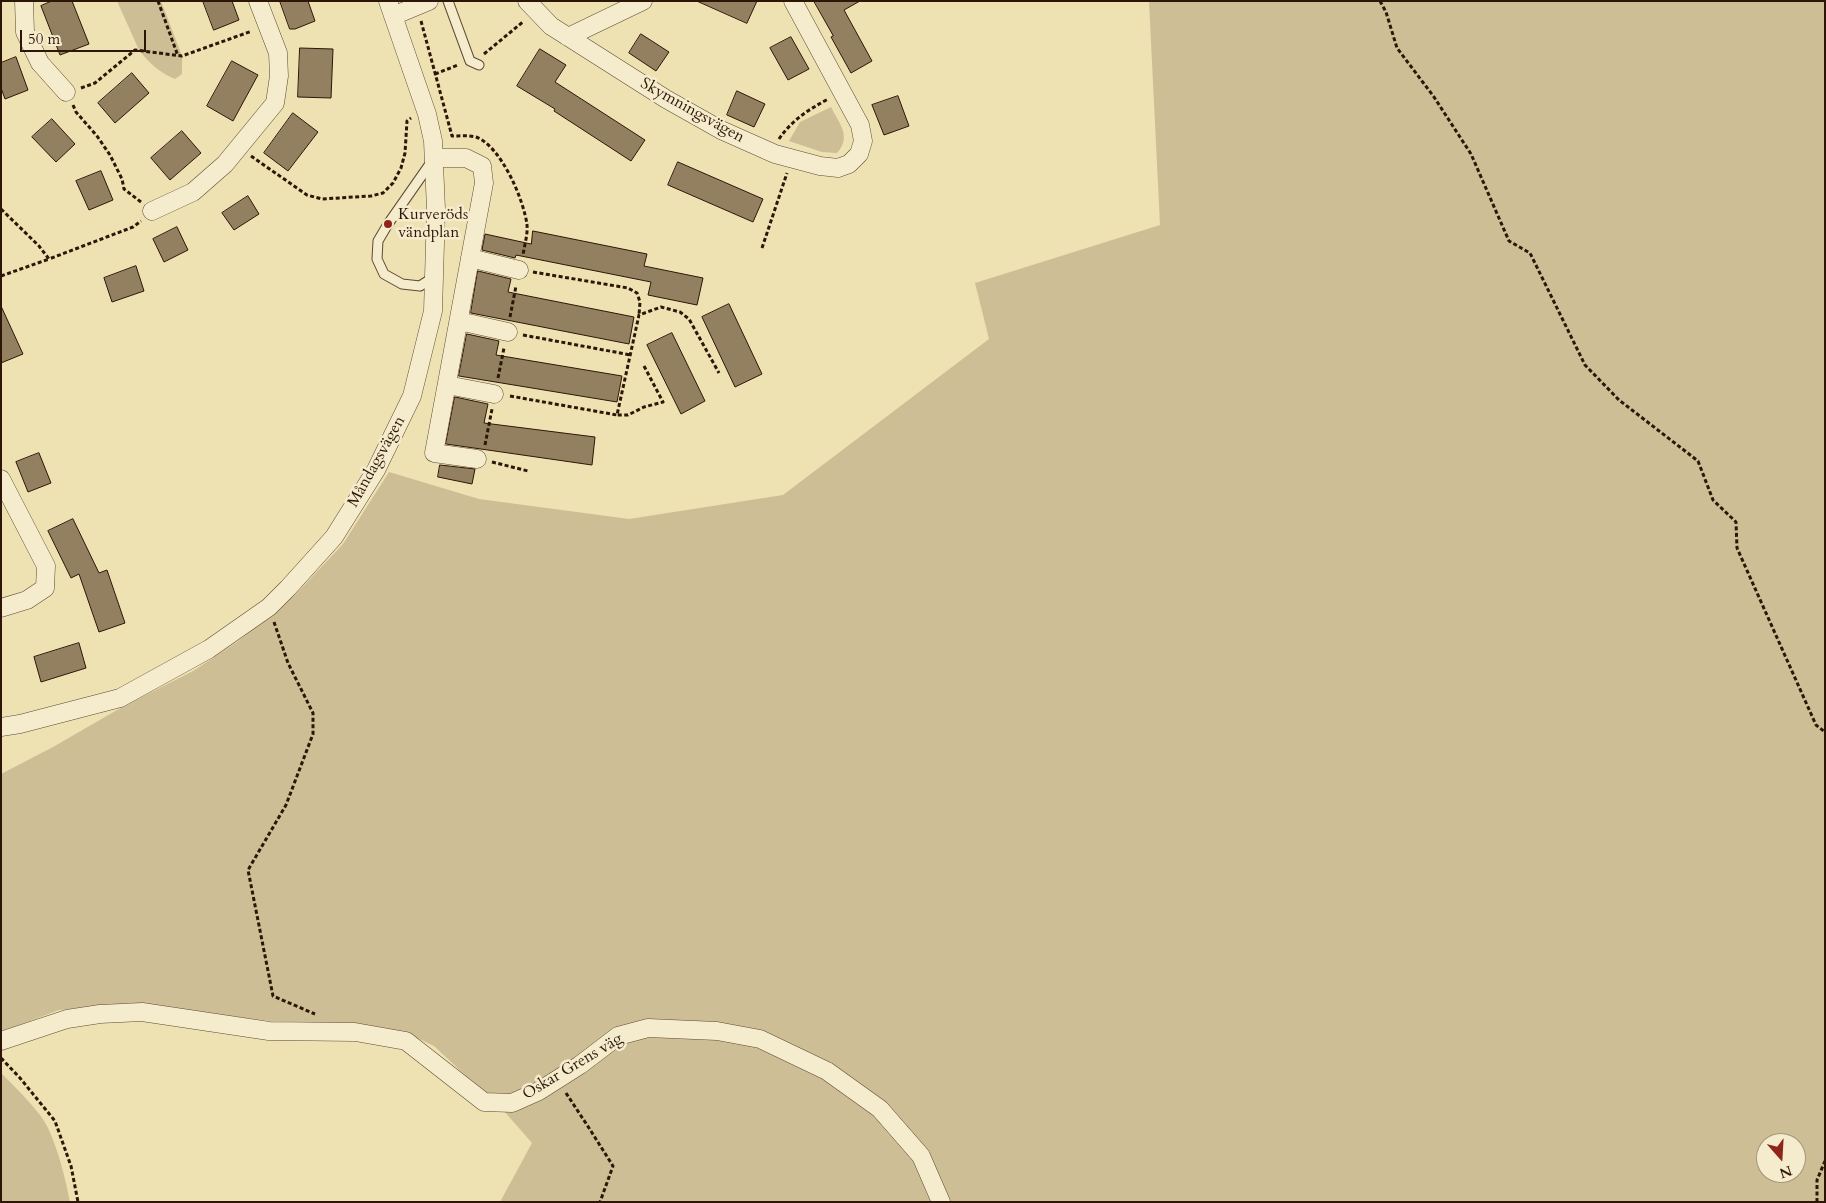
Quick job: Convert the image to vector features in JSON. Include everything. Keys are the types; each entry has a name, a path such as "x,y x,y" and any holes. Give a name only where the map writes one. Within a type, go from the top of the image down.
{"street":[{"path":"24,1 25,32 40,63 66,92"},
{"path":"152,211 193,192 225,164 275,103 279,76 278,53 258,1"},
{"path":"390,8 429,1"},
{"path":"568,37 643,1"},
{"name":"Skymningsvägen","path":"532,6 551,26 666,100 720,130 773,152 820,166 838,168 849,164 859,154 863,141 860,125 793,1"},
{"name":"Måndagsvägen","path":"1,727 20,724 120,698 209,649 269,607 334,537 376,470 412,396 433,310 434,277 436,209 433,141 426,114 390,8"},
{"path":"434,158 466,158 482,166 484,183 434,453 477,460"},
{"path":"470,258 519,270"},
{"path":"458,321 508,332"},
{"path":"447,385 494,394"},
{"path":"1,479 46,566 45,588 27,600 1,608"},
{"name":"Oskar Grens väg","path":"1,1041 67,1019 100,1014 142,1012 269,1031 355,1032 406,1041 484,1102 512,1103 539,1091 580,1065 618,1036 648,1028 717,1031 760,1039 827,1071 880,1109 920,1156 942,1202"}],"lane":[{"path":"448,1 474,63"},
{"path":"434,158 388,224 378,242 377,260 384,274 402,284 420,286 434,277"}],"path":[{"path":"158,1 178,56"},
{"path":"1380,1 1386,12 1397,48 1434,97 1471,154 1509,241 1530,253 1585,365 1619,400 1698,461 1713,500 1736,522 1737,548 1816,725 1825,732"},
{"path":"435,74 474,63 532,6"},
{"path":"1,276 133,227 152,211 124,189 122,179 110,155 97,136 76,112 66,92 96,83 135,50 182,56 267,25"},
{"path":"773,152 783,134 794,121 805,112 842,92"},
{"path":"239,147 307,194 322,198 371,196 383,193 393,183 401,168 405,153 408,121 411,117 445,110"},
{"path":"762,248 792,158"},
{"path":"1,209 39,246 49,259"},
{"path":"519,270 628,288 637,293 640,302 639,315 617,415"},
{"path":"639,315 661,307 680,312 689,319 719,374"},
{"path":"508,332 631,355"},
{"path":"494,394 617,415 628,415 644,407 663,402 644,366"},
{"path":"269,607 288,663 313,713 313,734 286,805 248,870 273,996 319,1016"},
{"path":"1,1058 56,1121 71,1166 78,1202"},
{"path":"556,1080 613,1166 600,1202"},
{"path":"1817,1202 1817,1180 1825,1161"}],"shaded area":[{"path":"117,1 161,1 182,56 182,74 175,79 170,77 147,59 139,50"},
{"path":"1149,1 1825,1 1825,1202 500,1202 532,1143 489,1094 434,1046 409,1034 356,1023 271,1021 128,1004 59,1010 1,1032 1,774 53,747 124,706 193,671 237,642 295,595 343,544 389,472 479,499 629,519 783,495 989,339 975,283 1160,225"},
{"path":"831,107 843,130 844,136 844,141 837,153 822,152 789,141 800,122"},
{"path":"1,1073 45,1122 61,1165 70,1202 1,1202"}],"building":[{"path":"52,1 72,1 89,44 60,55 41,6"},
{"path":"203,1 232,1 239,20 214,30"},
{"path":"280,1 308,1 315,21 295,29 290,29"},
{"path":"697,1 757,1 747,23"},
{"path":"814,1 860,1 844,10 872,61 851,73"},
{"path":"641,34 669,52 656,71 629,53"},
{"path":"791,37 809,69 788,80 770,48"},
{"path":"300,48 333,49 331,98 298,97"},
{"path":"540,49 566,65 555,82 645,140 631,161 554,111 555,109 517,86"},
{"path":"16,57 28,90 5,99 1,88 1,63"},
{"path":"232,61 258,75 233,121 207,106"},
{"path":"132,73 149,93 115,123 98,103"},
{"path":"737,91 765,104 754,127 727,115"},
{"path":"898,96 909,126 884,135 872,105"},
{"path":"293,113 318,132 288,171 264,153"},
{"path":"52,119 75,144 56,162 32,137"},
{"path":"182,131 201,153 170,180 151,158"},
{"path":"678,162 763,199 753,222 668,185"},
{"path":"101,171 113,200 89,210 76,181"},
{"path":"248,196 259,214 234,230 222,213"},
{"path":"177,227 188,250 164,262 153,239"},
{"path":"533,231 647,254 644,266 703,278 697,305 648,295 651,282 516,255 515,258 482,250 485,234 531,244"},
{"path":"136,266 144,291 112,302 104,278"},
{"path":"478,271 511,279 508,292 634,317 629,344 471,313"},
{"path":"729,304 762,374 735,387 702,317"},
{"path":"1,306 23,354 1,363"},
{"path":"672,333 705,401 681,414 647,345"},
{"path":"467,334 499,341 496,355 622,376 617,402 459,376"},
{"path":"455,397 488,404 484,423 595,437 592,465 446,444"},
{"path":"39,453 51,483 28,492 16,462"},
{"path":"440,465 475,469 472,484 438,477"},
{"path":"73,519 99,573 107,570 125,623 99,632 79,574 71,578 48,531"},
{"path":"79,643 86,668 41,682 34,657"}],"place":[{"name":"Kurveröds vändplan","path":"388,224"}]}
